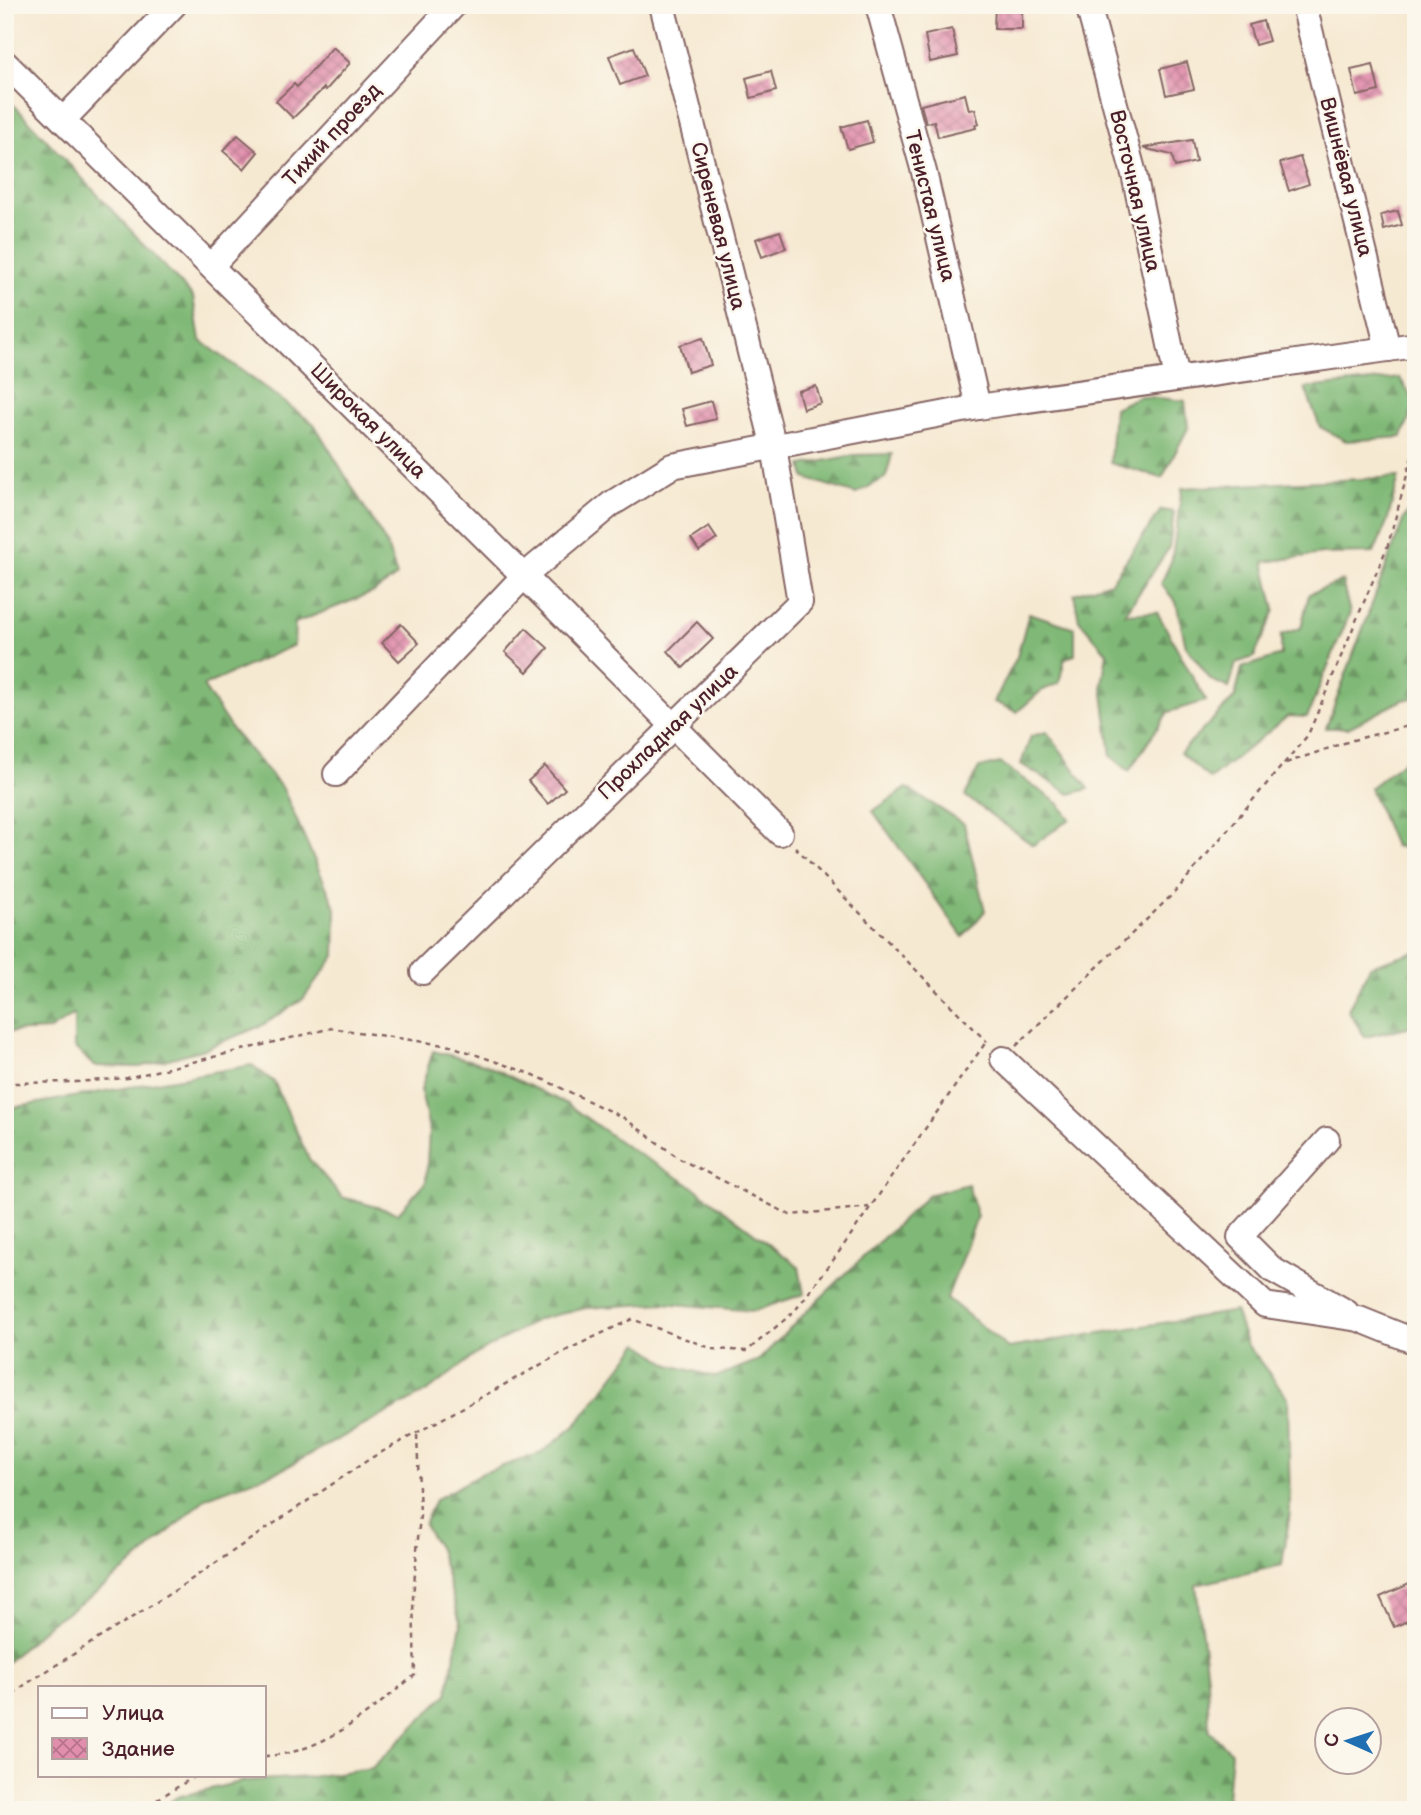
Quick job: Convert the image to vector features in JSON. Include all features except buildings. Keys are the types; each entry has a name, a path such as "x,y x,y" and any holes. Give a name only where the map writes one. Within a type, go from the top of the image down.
{"street":[{"path":"63,121 174,5"},
{"name":"Тихий проезд","path":"211,265 454,5"},
{"name":"Сиреневая улица","path":"662,5 774,447"},
{"name":"Тенистая улица","path":"878,5 924,172 978,407"},
{"name":"Восточная улица","path":"1088,5 1133,174 1177,379"},
{"name":"Вишнёвая улица","path":"1304,5 1388,349"},
{"name":"Широкая улица","path":"5,63 675,725 780,833"},
{"path":"336,774 524,576 611,504 672,466 978,407 1416,345"},
{"name":"Прохладная улица","path":"423,972 800,602 774,447"},
{"path":"994,1050 1265,1305 1359,1319"},
{"path":"1327,1140 1240,1237 1273,1270 1359,1319 1416,1342"}],"path":[{"path":"5,1700 174,1591 371,1458 569,1349 632,1319 713,1349 747,1351 794,1312 871,1206 994,1050 1175,892 1308,735 1388,545 1416,442"},
{"path":"1283,764 1353,740 1416,724"},
{"path":"780,833 994,1050"},
{"path":"5,1086 15,1083 127,1078 332,1028 451,1046 534,1074 624,1118 680,1159 790,1215 871,1206"},
{"path":"266,1756 280,1755 323,1742 415,1675 413,1597 420,1516 417,1433"},
{"path":"140,1810 195,1776"}],"green space":[{"path":"5,101 15,106 193,297 200,340 314,424 386,543 397,576 374,592 295,623 294,645 203,686 232,730 283,789 336,909 335,956 303,999 261,1026 204,1049 140,1067 94,1066 74,1047 74,1014 50,1030 5,1032"},
{"path":"1400,378 1415,403 1402,437 1346,441 1320,427 1305,388"},
{"path":"1140,396 1185,401 1188,428 1162,478 1110,463 1114,408"},
{"path":"892,454 886,477 856,494 805,478 802,465 855,455"},
{"path":"1399,477 1387,522 1374,553 1322,554 1264,562 1275,610 1254,657 1236,663 1229,688 1211,680 1186,646 1176,602 1161,584 1172,559 1182,488"},
{"path":"1416,500 1416,697 1403,700 1348,728 1326,728 1404,518"},
{"path":"1161,510 1174,512 1169,548 1125,614 1157,612 1206,701 1168,712 1129,771 1111,756 1102,685 1107,653 1079,620 1074,594 1111,582"},
{"path":"1342,581 1350,613 1307,717 1288,716 1210,779 1180,753 1235,697 1242,668 1281,655 1281,635 1301,628 1309,594"},
{"path":"1029,613 1075,628 1075,655 1065,658 1059,683 1041,691 1017,712 994,702 1017,657"},
{"path":"1047,732 1089,789 1070,794 1021,764 1031,736"},
{"path":"1416,751 1416,850 1394,846 1370,788"},
{"path":"1000,763 1058,803 1070,819 1033,845 965,796 979,768"},
{"path":"907,788 964,824 985,911 963,937 873,811"},
{"path":"1416,951 1416,1025 1365,1037 1348,1010 1370,966"},
{"path":"433,1051 484,1064 567,1104 627,1147 692,1186 799,1267 804,1294 754,1311 663,1303 586,1308 539,1319 475,1355 428,1391 283,1469 207,1497 142,1556 96,1593 50,1623 5,1664 5,1109 252,1065 274,1082 309,1159 342,1197 398,1213 426,1182 429,1130 421,1090"},
{"path":"968,1184 977,1217 947,1298 1008,1348 1235,1311 1246,1343 1288,1398 1290,1512 1282,1565 1196,1585 1207,1678 1209,1731 1231,1752 1226,1810 159,1810 177,1797 244,1781 310,1777 372,1768 447,1694 461,1625 439,1549 424,1525 435,1500 483,1473 541,1453 576,1425 639,1343 670,1365 716,1377 759,1360 928,1195"}]}
